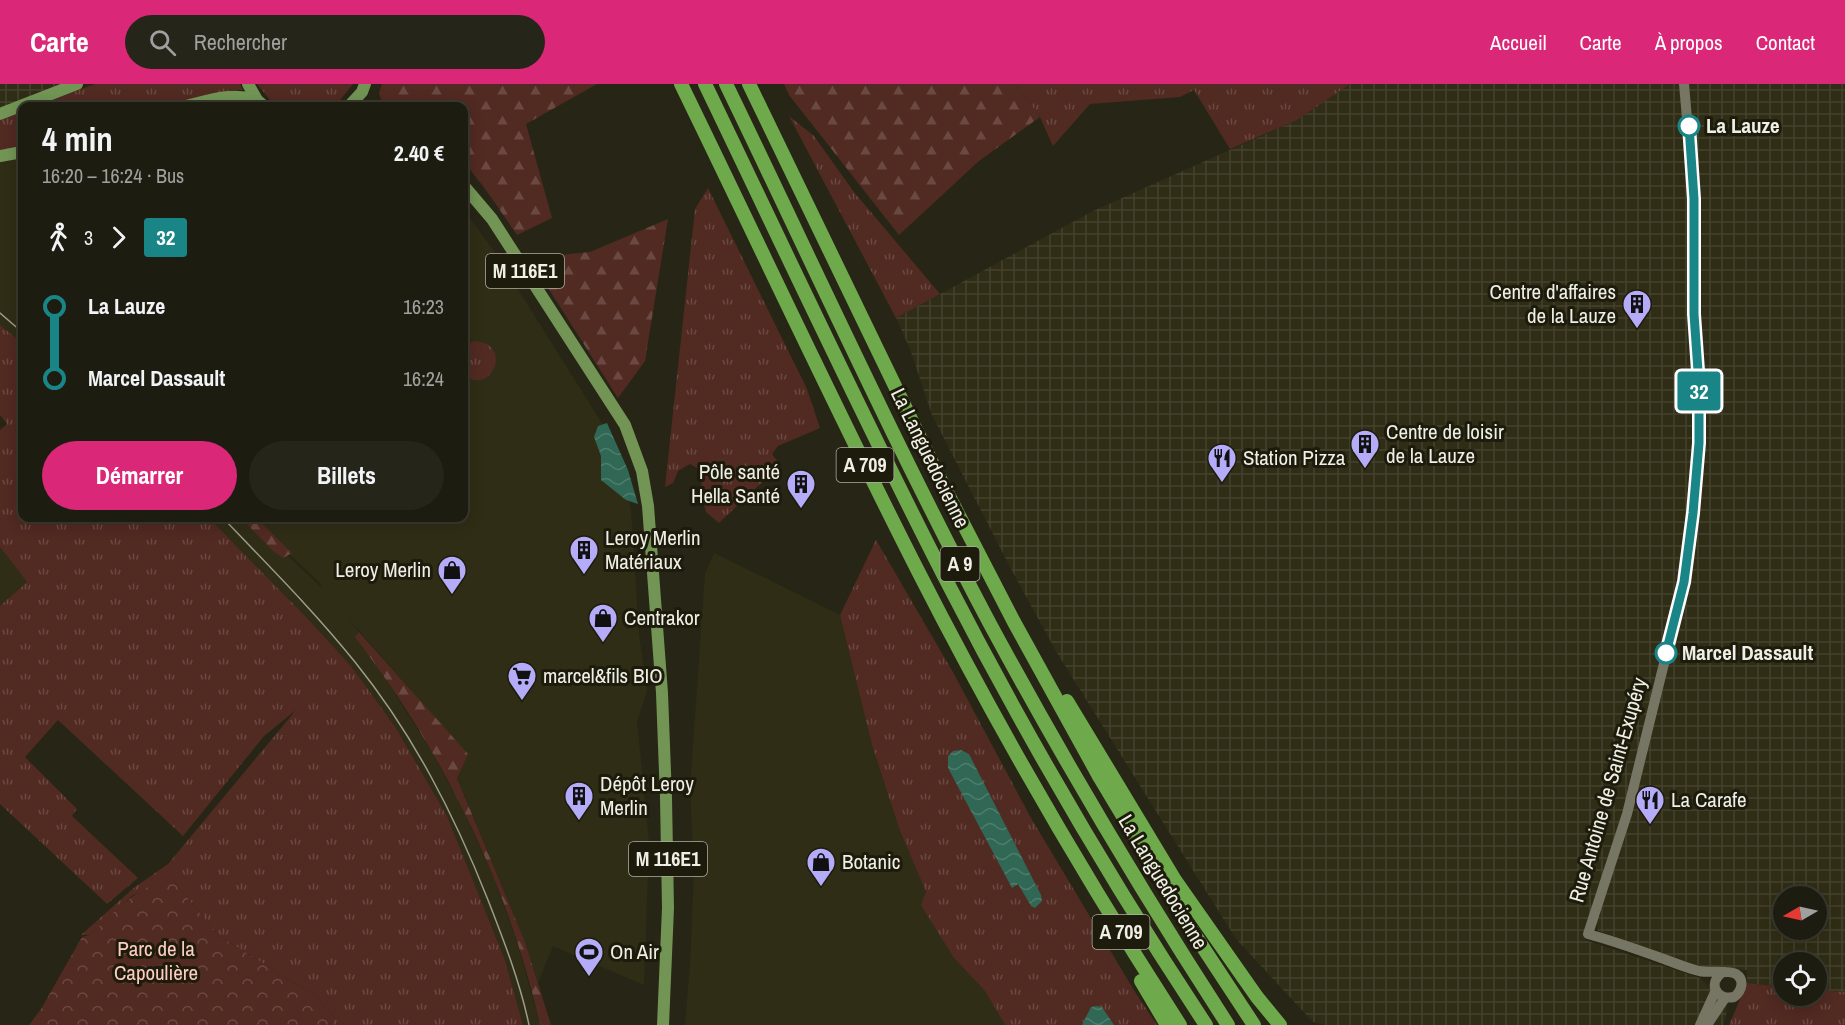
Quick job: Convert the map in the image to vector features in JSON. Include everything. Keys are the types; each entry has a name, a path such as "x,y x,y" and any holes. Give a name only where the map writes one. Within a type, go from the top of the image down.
{"highway":[{"name":"A 709","path":"681,84 918,572 980,689 1065,839 1180,1025"},
{"name":"La Languedocienne","path":"705,84 877,441 969,624 1071,808 1206,1025"},
{"name":"La Languedocienne","path":"726,84 921,488 989,622 1116,847 1228,1025"},
{"name":"A 709","path":"749,84 993,583 1100,778 1185,920 1254,1025"},
{"path":"993,583 1175,880 1257,997 1280,1025"},
{"path":"1065,839 1104,918 1167,1025"}],"main road":[{"path":"31,102 77,84"},
{"path":"248,84 260,102"},
{"path":"352,102 364,88"},
{"path":"202,102 235,96 245,96 259,102"},
{"path":"0,114 18,107"},
{"path":"0,156 18,153"},
{"name":"M 116E1","path":"468,191 492,219 625,425 642,471 648,506 662,693 666,798 668,908 663,1025"}],"street":[{"name":"Rue Antoine de Saint-Exupéry","path":"1684,84 1694,199 1694,314 1699,385 1699,443 1693,513 1684,582 1627,813 1588,934 1697,971"},
{"path":"1697,971 1732,972 1738,975 1742,986 1734,997 1725,998 1697,971"},
{"path":"1700,1025 1717,977 1723,972"},
{"path":"1707,1025 1725,998"}],"shaded area":[{"path":"0,84 72,84 27,102 18,102 18,106 0,113"},
{"path":"1350,84 1845,84 1845,992 1827,991 1827,952 1773,952 1773,986 1747,983 1747,970 1703,967 1598,931 1596,923 1688,580 1696,540 1705,437 1705,391 1700,284 1694,273 1696,441 1681,578 1618,831 1585,940 1700,978 1727,1005 1723,1025 1324,1025 1313,1022 1236,939 1057,653 932,415 910,349 896,318 1093,211 1297,120"},
{"path":"18,158 18,340 0,325 0,162"},
{"path":"468,215 494,251 603,425 624,476 631,510 639,635 647,691 637,721 649,842 644,985 553,946 538,983 525,942 457,777 467,754 347,617 359,632 356,637 373,659 430,749 462,807 493,876 517,942 540,1025 523,1025 505,960 447,816 396,728 351,666 213,522 252,522 324,590 317,580 254,522 468,522"},
{"path":"0,547 27,582 0,606"},
{"path":"714,553 840,615 872,745 900,831 954,958 985,991 1005,1025 685,1025 694,873 690,788 705,574"}],"green space":[{"path":"95,84 240,84 243,90 184,102 47,102"},
{"path":"257,84 353,84 336,102 274,102"},
{"path":"382,84 597,84 526,124 552,218 517,235 468,167 468,102 382,102 379,93"},
{"path":"784,84 1015,84 1040,117 979,161 899,235 789,95"},
{"path":"1015,84 1350,84 1297,120 1230,149 1194,90 1180,97 1090,104 1053,146 1040,117"},
{"path":"18,113 18,149 0,151 0,120"},
{"path":"789,116 814,136 854,192 940,294 896,318"},
{"path":"708,188 807,389 820,428 778,446 772,454 780,465 719,523 706,512 701,493 702,471 690,464 678,471 673,483 665,487 695,209"},
{"path":"668,219 645,361 618,398 529,258 590,252"},
{"path":"0,325 18,340 18,522 213,522 351,666 396,728 447,816 505,960 523,1025 334,1025 334,1017 315,996 218,935 172,879 133,895 90,935 81,935 135,887 168,864 296,710 264,736 183,836 58,720 25,757 77,809 72,816 138,878 107,904 0,804 0,606 27,582 0,547 0,430 7,424 0,415"},
{"path":"474,341 486,344 493,350 496,358 494,367 483,379 474,380 468,377 468,345"},
{"path":"245,522 260,522 292,553 283,558"},
{"path":"876,540 954,674 1031,818 1157,1025 1005,1025 985,991 954,958 921,905 926,892 900,831 872,745 840,615"},
{"path":"359,632 468,754 457,778 525,942 551,1025 540,1025 527,973 510,921 491,871 468,821 444,773 416,726 387,680 355,637"},
{"name":"Parc de la Capoulière","path":"172,879 218,935 315,996 334,1017 334,1025 29,1025 41,1009 82,937 90,935 137,893 159,882"},
{"path":"1747,983 1773,986 1773,1006 1827,1006 1827,991 1845,992 1845,1025 1729,1025"}],"water":[{"path":"607,423 628,470 638,504 626,500 601,480 601,456 594,437 598,426"},
{"path":"961,750 969,754 1041,895 1042,901 1035,908 1031,906 1018,884 1012,888 948,768 948,756 953,751"},
{"path":"1091,1007 1102,1007 1114,1025 1082,1025"}],"tram line":[{"path":"0,313 18,329"},
{"path":"227,522 290,588 355,662 414,746 475,868 511,962 529,1025"}],"bus line":[{"name":"32","path":"1666,653 1684,582 1699,443 1699,385 1694,314 1694,199 1689,126"}],"place":[{"name":"La Lauze","path":"1689,126"},
{"name":"Centre d'affaires de la Lauze","path":"1637,330"},
{"name":"Centre de loisir de la Lauze","path":"1365,470"},
{"name":"Station Pizza","path":"1222,484"},
{"name":"Pôle santé Hella Santé","path":"801,510"},
{"name":"Leroy Merlin Matériaux","path":"584,576"},
{"name":"Leroy Merlin","path":"452,596"},
{"name":"Centrakor","path":"603,644"},
{"name":"Marcel Dassault","path":"1666,653"},
{"name":"marcel&fils BIO","path":"522,702"},
{"name":"Dépôt Leroy Merlin","path":"579,822"},
{"name":"La Carafe","path":"1650,826"},
{"name":"Botanic","path":"821,888"},
{"name":"On Air","path":"589,978"}]}
